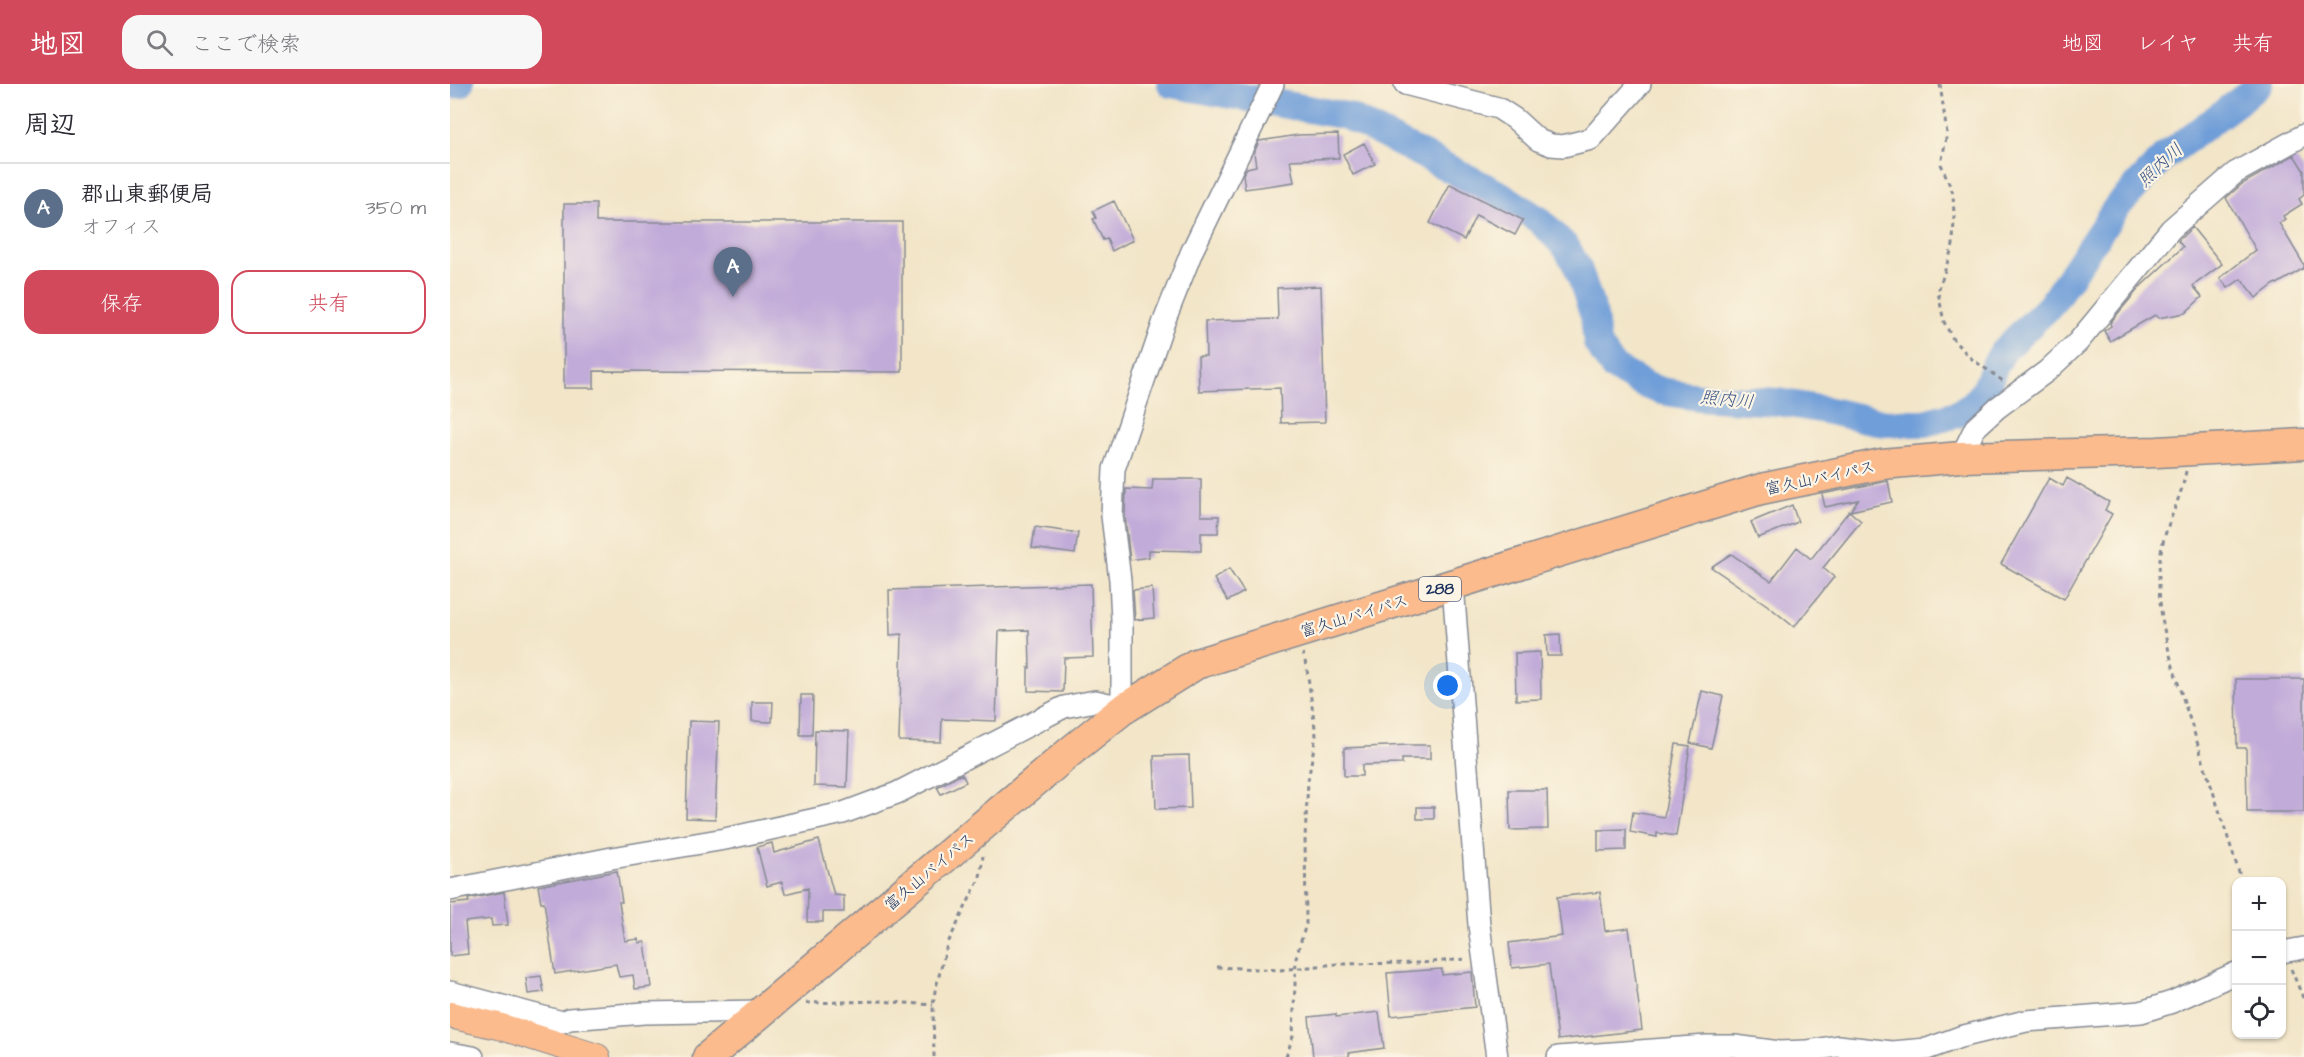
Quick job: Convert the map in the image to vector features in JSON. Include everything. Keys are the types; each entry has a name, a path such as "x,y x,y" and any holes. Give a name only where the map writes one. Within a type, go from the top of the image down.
{"highway":[{"name":"富久山バイパス","path":"708,1057 1122,710 1196,664 1761,489 1882,464 1961,457 2190,451 2304,444"}],"main road":[{"path":"450,1015 498,1026 597,1057"},
{"path":"450,1033 542,1057"}],"street":[{"path":"450,890 612,858 725,839 843,813 897,793 1064,707 1095,701 1122,710 1120,580 1112,516 1114,469 1163,324 1192,251 1273,84"},
{"path":"1405,84 1498,108 1515,119 1538,140 1563,146 1591,139 1640,84"},
{"path":"1961,457 1975,428 1996,408 2047,371 2078,342 2171,229 2235,173 2304,135"},
{"path":"1453,585 1483,957 1497,1057"},
{"path":"1558,1057 1707,1046 1735,1046 1779,1052 1807,1051 1838,1046 1892,1052 1928,1049 1960,1037 2026,1021 2141,1012 2172,1002 2232,975"},
{"path":"450,992 562,1022 569,1019 644,1013 767,1007"},
{"path":"450,1053 473,1057"}],"path":[{"path":"1940,84 1947,134 1941,164 1953,194 1954,216 1953,245 1938,292 1944,322 1954,341 1971,359 2009,385"},
{"path":"2190,451 2186,476 2165,534 2160,557 2158,593 2165,636 2180,688 2240,877"},
{"path":"1286,1057 1293,1036 1295,968 1306,924 1305,838 1308,781 1316,735 1307,669 1296,632"},
{"path":"934,1057 933,1005 947,945 980,877 984,838 979,828"},
{"path":"2290,950 2304,1000"},
{"path":"1217,967 1280,970 1337,964 1421,963 1483,957"},
{"path":"767,1007 879,1001 933,1005"}],"building":[{"path":"1338,134 1339,158 1290,160 1294,182 1245,189 1243,174 1247,168 1256,166 1254,153 1259,141 1298,135"},
{"path":"1364,143 1375,164 1353,175 1343,154"},
{"path":"2294,155 2304,171 2304,195 2299,199 2302,204 2283,216 2285,219 2279,223 2304,268 2276,283 2256,298 2241,279 2228,288 2220,278 2256,250 2226,198 2242,184"},
{"path":"1450,184 1523,220 1515,235 1476,215 1464,240 1430,223"},
{"path":"1114,201 1133,240 1112,251 1107,239 1103,240 1093,219 1096,218 1093,211"},
{"path":"564,204 596,204 596,222 902,222 902,372 594,371 594,388 564,388"},
{"path":"2192,227 2222,264 2193,286 2202,297 2185,313 2158,318 2155,315 2110,341 2104,331 2111,326 2110,323 2140,287 2183,247 2178,241"},
{"path":"1321,286 1325,422 1281,423 1280,388 1199,391 1198,356 1206,356 1205,321 1278,319 1277,288"},
{"path":"2049,478 2063,486 2067,478 2109,502 2105,510 2112,514 2064,599 2001,564"},
{"path":"1153,479 1201,479 1201,516 1219,516 1218,533 1201,533 1201,551 1149,550 1149,557 1130,560 1125,515 1126,489 1152,490"},
{"path":"1888,481 1892,502 1850,511 1858,500 1825,507 1822,494"},
{"path":"1792,505 1798,522 1758,538 1751,522"},
{"path":"1849,511 1861,521 1823,568 1834,577 1794,627 1767,605 1711,567 1731,554 1771,581 1797,547 1811,559"},
{"path":"1035,527 1078,533 1075,554 1032,548"},
{"path":"1229,569 1244,592 1228,601 1214,579"},
{"path":"1091,584 1093,657 1064,658 1063,692 1028,691 1029,630 999,631 996,721 942,719 941,742 899,741 902,634 890,635 889,590"},
{"path":"1152,588 1154,618 1135,620 1133,590"},
{"path":"1560,634 1561,656 1547,656 1546,635"},
{"path":"1540,652 1541,699 1516,700 1515,653"},
{"path":"2236,679 2304,679 2304,812 2247,812 2246,748 2237,748"},
{"path":"1702,691 1723,696 1711,748 1690,743"},
{"path":"801,695 813,695 812,735 800,735"},
{"path":"752,702 773,702 772,722 752,721"},
{"path":"689,721 719,722 715,819 686,818"},
{"path":"815,730 849,731 847,787 814,786"},
{"path":"1676,744 1690,746 1676,836 1657,833 1657,837 1630,832 1633,812 1664,817"},
{"path":"1430,745 1430,759 1402,759 1402,764 1362,765 1362,776 1344,776 1344,748"},
{"path":"1189,755 1191,808 1156,809 1154,756"},
{"path":"962,774 966,782 941,794 937,787"},
{"path":"1509,790 1547,790 1548,829 1510,830"},
{"path":"1417,807 1434,807 1434,819 1417,819"},
{"path":"1626,829 1626,850 1598,851 1598,830"},
{"path":"819,840 834,895 844,896 844,912 823,912 823,922 807,922 808,888 785,894 782,882 767,886 757,847 772,843 774,853"},
{"path":"617,871 625,941 638,939 639,943 645,942 651,987 635,989 633,975 619,977 616,964 555,974 544,902 541,902 538,886"},
{"path":"504,892 508,925 492,926 491,919 465,922 468,954 450,956 450,904 469,902 468,899"},
{"path":"1600,892 1605,931 1629,928 1642,1030 1558,1040 1549,964 1512,968 1509,943 1562,936 1557,897"},
{"path":"1442,969 1442,975 1472,972 1475,1007 1391,1016 1387,973"},
{"path":"541,976 544,992 528,994 526,978"},
{"path":"1379,1012 1384,1048 1349,1053 1349,1057 1313,1057 1309,1017 1336,1014 1336,1017"}],"waterway":[{"name":"照内川","path":"450,85 460,84"},
{"name":"照内川","path":"1171,84 1347,116 1501,195 1539,220 1566,247 1578,268 1594,316 1597,343 1613,367 1645,385 1661,391 1698,397 1778,402 1884,423 1925,423 1957,414 1973,404 1986,388 2004,350 2050,306 2116,208 2164,157 2259,84"}],"place":[{"name":"郡山東郵便局","path":"733,297"}]}
